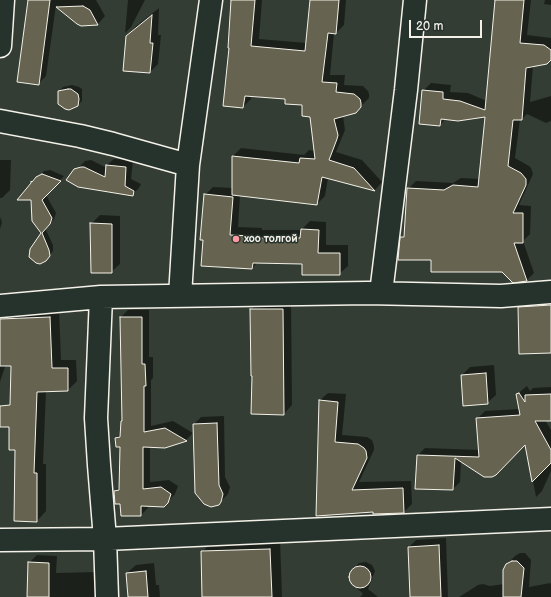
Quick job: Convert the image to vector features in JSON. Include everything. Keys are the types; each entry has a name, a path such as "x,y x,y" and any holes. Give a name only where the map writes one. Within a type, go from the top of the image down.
{"street":[{"path":"0,46 3,0"},
{"path":"180,296 188,165 211,0"},
{"path":"381,294 407,82 415,0"},
{"path":"0,121 107,142 188,165"},
{"path":"0,306 101,297 381,294 501,296 551,292"},
{"path":"101,297 96,418 105,539 107,597"},
{"path":"0,540 105,539 551,519"}],"building":[{"path":"28,0 50,0 39,85 17,82"},
{"path":"231,0 255,0 251,46 305,51 310,0 339,0 336,34 328,33 322,82 337,83 336,92 354,94 360,99 361,107 356,113 334,119 338,135 329,160 354,168 375,191 322,177 317,205 232,195 232,156 299,163 300,158 315,159 310,117 302,116 302,105 285,104 285,99 245,96 243,108 223,106 229,48"},
{"path":"495,0 524,0 520,43 544,45 551,50 551,60 547,64 526,68 522,120 513,120 508,166 521,173 526,179 526,185 513,213 523,213 523,243 514,243 527,281 513,283 502,272 431,272 431,260 398,260 400,237 404,237 407,188 444,190 453,185 478,187 485,117 458,121 441,119 440,126 419,124 422,90 443,92 443,99 460,101 485,110"},
{"path":"83,6 90,10 98,25 81,26 56,7"},
{"path":"152,15 150,43 153,43 150,73 123,71 126,36"},
{"path":"71,89 78,94 79,99 78,106 69,110 58,104 58,91"},
{"path":"106,165 126,167 125,186 134,191 133,196 78,187 66,180 74,169 81,167 105,177"},
{"path":"42,174 61,181 42,200 52,218 50,224 42,233 50,256 46,261 40,264 36,263 29,257 30,249 41,233 32,221 31,200 17,200 31,181 32,182 36,177"},
{"path":"204,194 233,197 230,235 254,236 254,238 300,238 301,229 319,230 318,253 340,253 340,275 302,275 302,264 253,263 252,269 201,266 203,240 200,240"},
{"path":"90,223 112,224 112,273 91,273"},
{"path":"551,305 551,353 519,354 518,307"},
{"path":"250,309 283,309 284,415 251,414 252,376"},
{"path":"50,317 52,368 68,368 68,391 37,392 34,473 37,473 37,522 14,521 15,450 9,450 9,427 0,427 0,406 10,405 11,366 0,366 0,319"},
{"path":"120,317 142,317 142,364 145,364 146,386 144,386 144,432 165,428 187,441 165,448 143,447 143,489 161,487 171,494 168,503 164,507 141,506 141,516 121,516 120,504 115,504 114,491 119,490 120,447 116,447 115,438 120,437 122,421"},
{"path":"486,373 488,404 463,406 461,375"},
{"path":"519,393 525,402 525,395 551,394 551,421 535,421 551,450 551,463 532,482 525,445 496,475 492,477 484,477 455,458 453,490 415,489 417,455 479,457 476,418 520,415 516,394"},
{"path":"319,400 338,402 335,442 358,444 366,451 367,458 352,490 403,488 404,513 373,514 373,512 316,516"},
{"path":"217,423 219,485 223,494 219,505 211,507 204,504 195,493 193,424"},
{"path":"439,545 441,597 410,597 408,547"},
{"path":"270,549 272,597 202,597 201,551"},
{"path":"512,561 517,561 524,568 521,597 503,597 503,570 506,564"},
{"path":"28,562 49,563 49,597 27,597"},
{"path":"360,566 368,569 371,577 368,585 360,588 352,585 349,577 352,569"},
{"path":"146,571 148,597 128,597 126,573"}],"place":[{"name":"хоо толгой","path":"236,239"}]}
